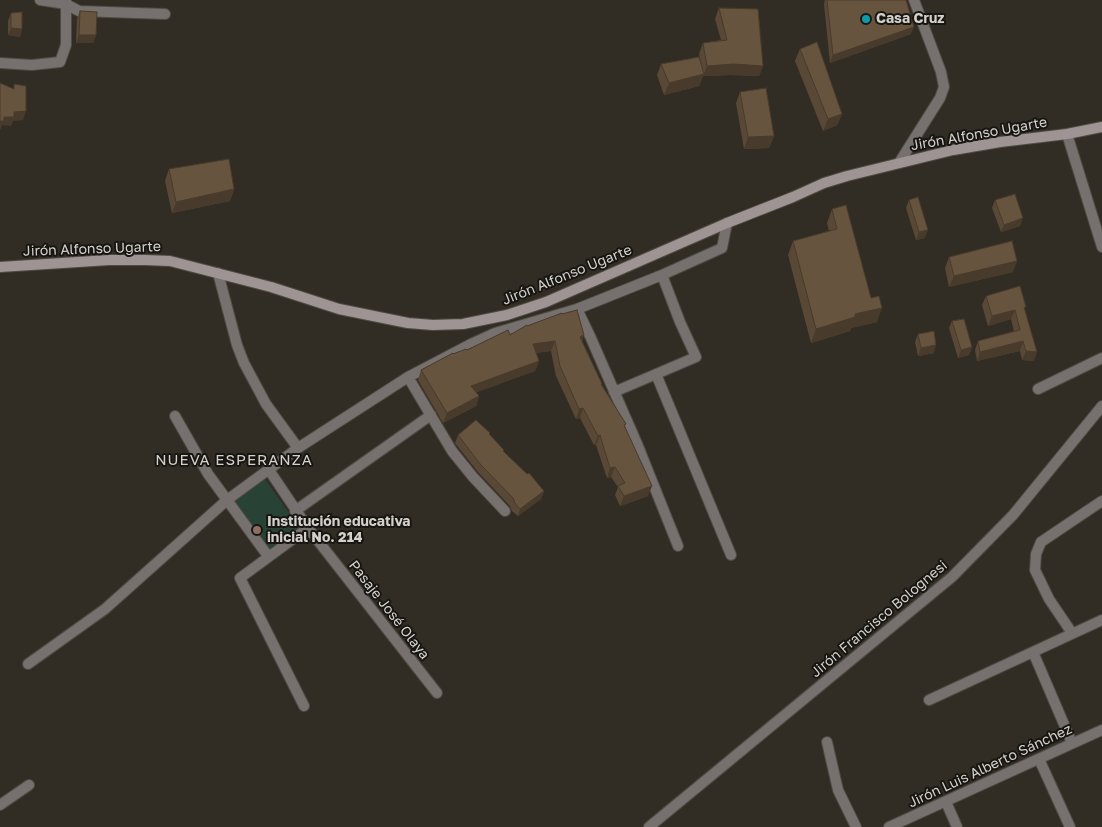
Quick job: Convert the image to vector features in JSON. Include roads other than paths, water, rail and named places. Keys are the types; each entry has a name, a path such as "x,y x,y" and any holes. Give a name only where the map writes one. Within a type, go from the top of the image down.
{"main road":[{"name":"Jirón Alfonso Ugarte","path":"0,267 145,260 170,261 271,287 339,309 408,323 433,325 463,324 507,315 546,302 824,183 953,150 1067,134 1102,127"}],"street":[{"path":"40,0 66,2 79,10 165,14"},
{"path":"899,163 940,98 944,87 941,72 914,0"},
{"path":"0,63 32,65 60,62 66,45 66,2"},
{"path":"1067,134 1102,247"},
{"path":"28,664 105,608 228,500 298,448 408,378 479,340 553,315 577,309 662,275 722,248 727,223"},
{"path":"218,273 237,345 244,363 266,404 298,448"},
{"path":"614,392 696,357 662,275"},
{"path":"546,302 553,315"},
{"path":"577,309 641,454 678,546"},
{"path":"1038,389 1102,358"},
{"path":"656,374 731,555"},
{"path":"408,378 457,457 505,511"},
{"name":"Jirón Francisco Bolognesi","path":"648,827 952,577 1013,514 1102,406"},
{"path":"296,511 431,415"},
{"path":"175,416 208,474 268,556"},
{"name":"Pasaje José Olaya","path":"270,470 308,528 437,692"},
{"path":"1072,633 1049,599 1035,570 1036,554 1041,542 1102,501"},
{"path":"304,706 240,578 308,528"},
{"path":"929,700 1102,620"},
{"path":"1032,652 1072,743"},
{"name":"Jirón Luis Alberto Sánchez","path":"889,827 1102,730"},
{"path":"827,742 838,790 856,827"},
{"path":"1039,759 1070,827"},
{"path":"0,805 29,785"},
{"path":"946,802 958,827"}],"place":[{"name":"Casa Cruz","path":"866,19"},
{"name":"Institución educativa inicial No. 214","path":"257,530"}],"district":[{"name":"NUEVA ESPERANZA","path":"234,460"}]}
